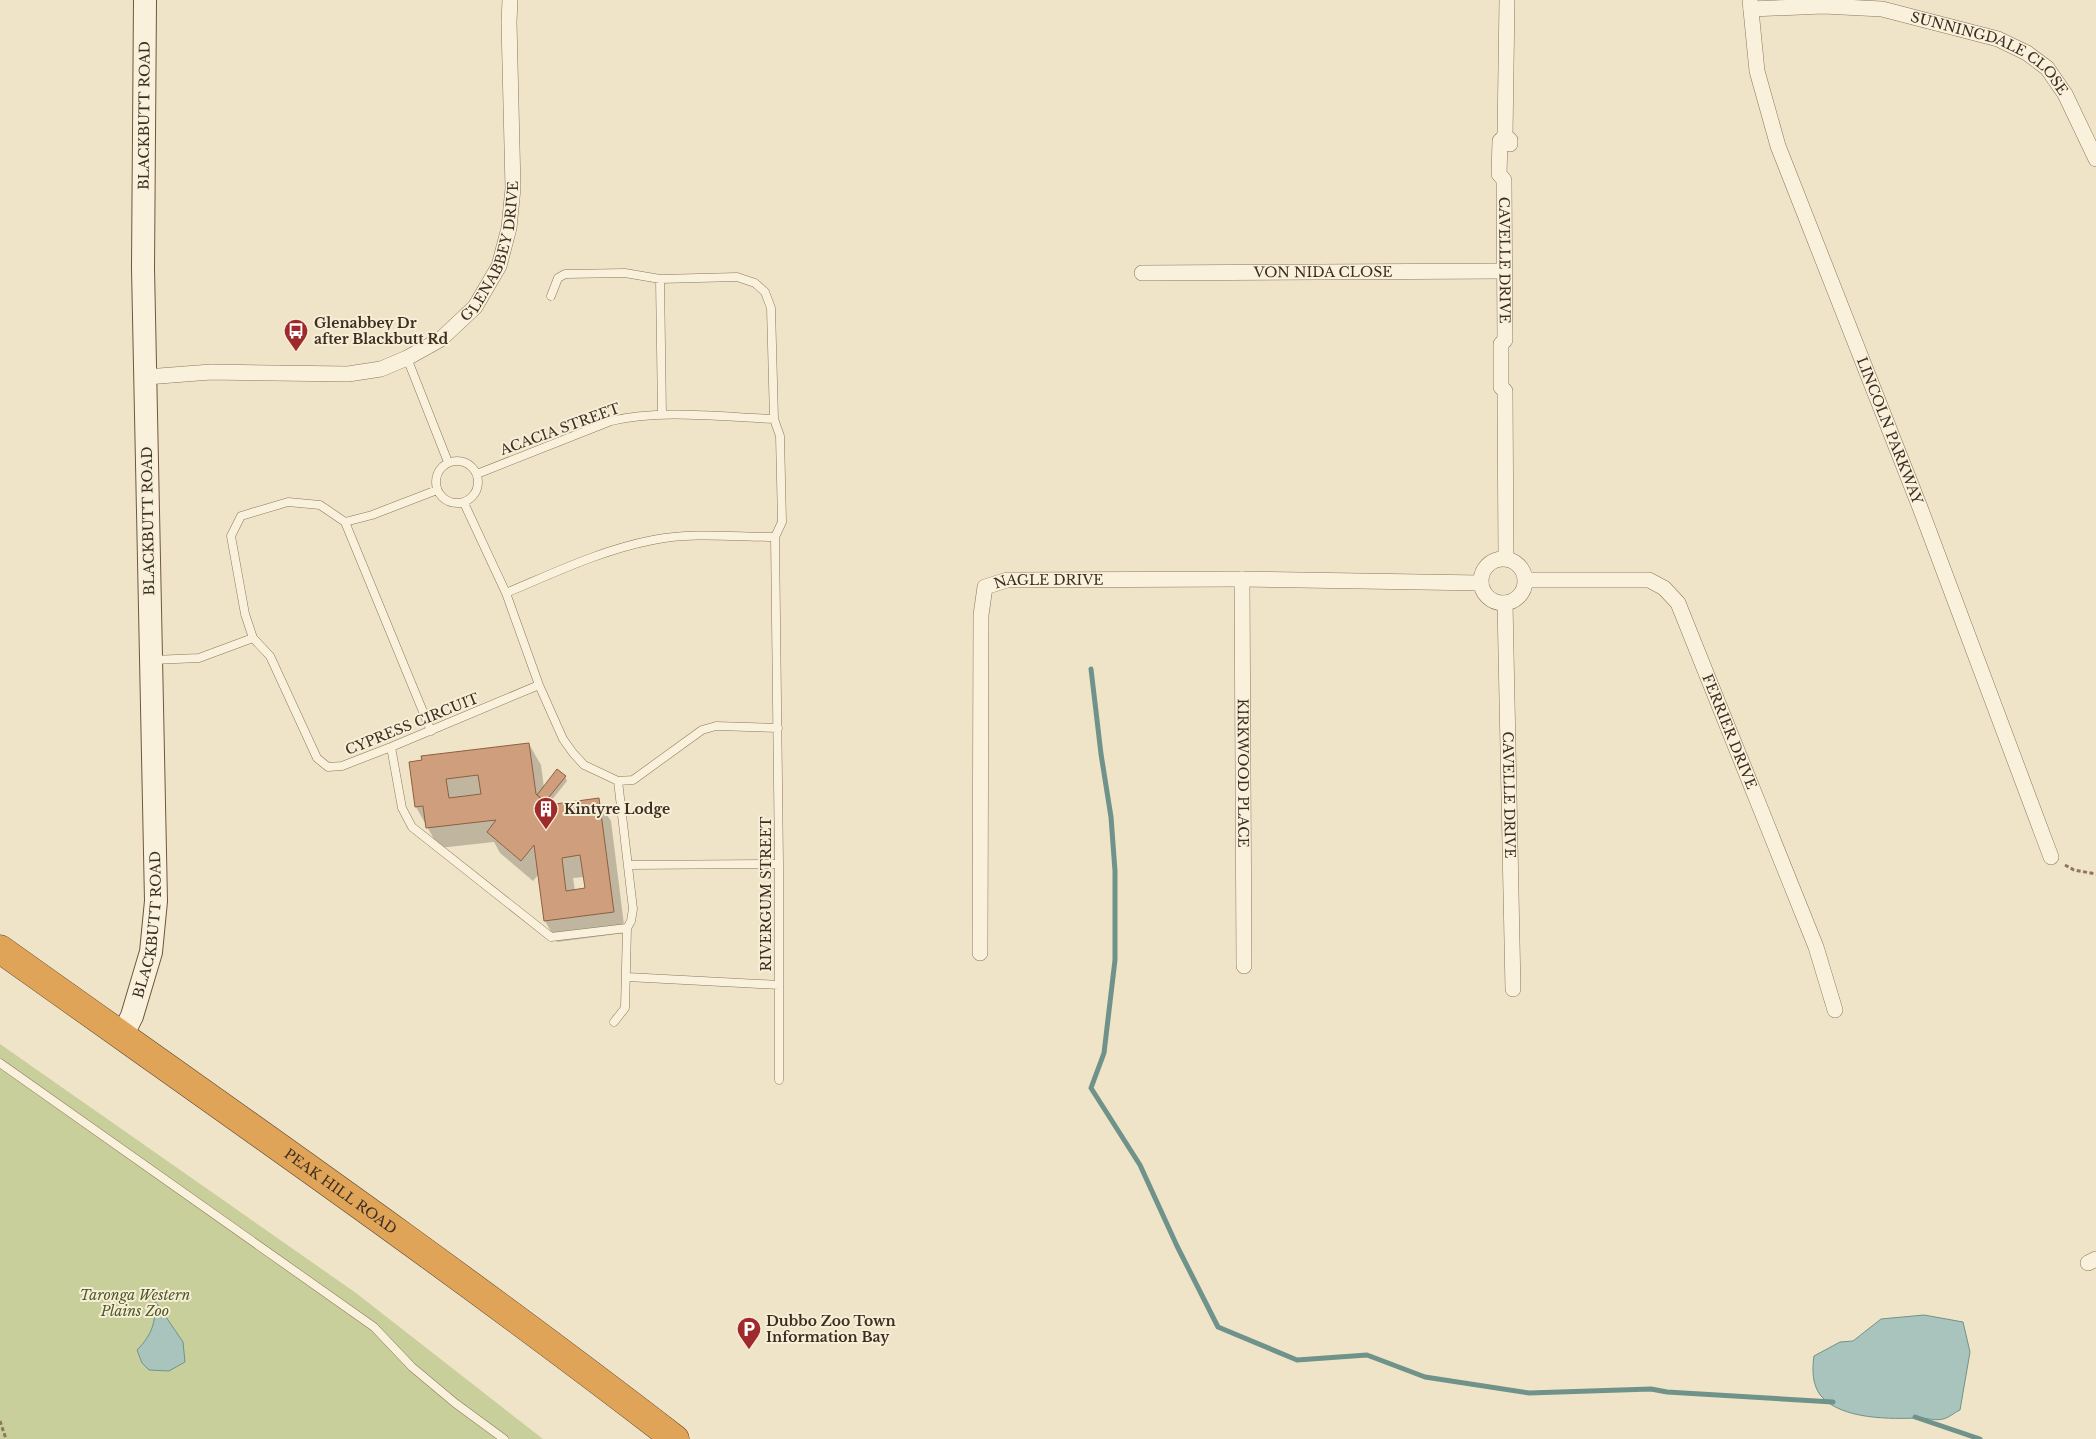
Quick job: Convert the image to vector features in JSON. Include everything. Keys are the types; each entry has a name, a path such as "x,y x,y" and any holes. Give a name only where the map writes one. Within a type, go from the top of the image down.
{"highway":[{"name":"PEAK HILL ROAD","path":"0,949 574,1362 675,1439"}],"street":[{"name":"BLACKBUTT ROAD","path":"122,1036 132,1016 151,952 156,901 146,377 142,268 145,0"},
{"name":"GLENABBEY DRIVE","path":"146,377 211,372 348,374 381,369 407,358 441,338 475,307 499,266 509,228 513,188 510,0"},
{"name":"CAVELLE DRIVE","path":"1506,0 1505,136 1510,140 1509,176 1504,180 1506,340 1501,344 1501,387 1505,391 1506,558"},
{"name":"SUNNINGDALE CLOSE","path":"1751,4 1882,9 1998,39 2027,53 2047,68 2065,94 2096,159"},
{"name":"LINCOLN PARKWAY","path":"1751,4 1757,72 1778,146 1924,519 2051,857"},
{"name":"VON NIDA CLOSE","path":"1142,273 1504,271"},
{"path":"1506,558 1517,563 1522,568 1526,580 1522,593 1517,598 1504,603 1486,595 1481,583 1482,576 1488,565 1499,559 1506,558"},
{"name":"NAGLE DRIVE","path":"980,953 981,615 985,587 1007,580 1242,579 1481,583"},
{"name":"KIRKWOOD PLACE","path":"1242,579 1244,966"},
{"name":"FERRIER DRIVE","path":"1526,580 1649,580 1664,588 1678,603 1816,947 1834,1010"},
{"name":"CAVELLE DRIVE","path":"1504,603 1513,989"}],"lane":[{"name":"RIVERGUM STREET","path":"550,296 558,278 565,274 624,273 660,279 737,277 756,283 765,292 771,308 774,419 780,436 782,522 775,537 776,708 778,728 779,1080"},
{"path":"660,279 662,415"},
{"path":"407,358 448,462"},
{"name":"ACACIA STREET","path":"477,474 612,421 626,418 662,415 774,419"},
{"path":"462,461 473,468 477,474 478,481 475,494 464,503 451,503 440,496 436,490 436,477 448,462 462,461"},
{"path":"432,731 346,522 372,515 436,490"},
{"name":"CYPRESS CIRCUIT","path":"346,522 320,505 288,502 241,516 231,536 245,614 253,638 270,656 317,758 328,767 342,766 432,731 538,685"},
{"path":"464,503 506,593 538,685 563,739 573,754 584,765 618,781 633,780 702,730 716,726 778,728"},
{"path":"506,593 606,551 654,540 689,536 775,537"},
{"path":"151,660 199,658 253,638"},
{"path":"391,747 402,808 412,827 550,937 626,928"},
{"path":"614,1022 625,1008 627,977 626,928 631,921 632,909 629,864 618,781"},
{"path":"629,864 779,864"},
{"path":"627,977 779,985"},
{"path":"0,1063 374,1327 412,1367 455,1403 504,1439"}],"path":[{"path":"2051,857 2074,870 2096,874"},
{"path":"0,1421 6,1439"}],"green space":[{"name":"Taronga Western Plains Zoo","path":"0,1044 356,1293 543,1439 0,1439"}],"water":[{"path":"155,1301 183,1342 185,1362 169,1371 149,1370 142,1363 137,1350 152,1328 155,1315"},
{"path":"1924,1315 1963,1322 1970,1352 1960,1410 1940,1420 1881,1418 1841,1410 1821,1396 1813,1377 1814,1356 1840,1342 1853,1341 1881,1319"}],"building":[{"name":"Kintyre Lodge","path":"529,743 536,794 548,805 599,798 614,912 544,921 534,845 521,861 487,832 496,820 426,828 423,806 415,807 409,762 422,760 421,756","holes":["478,775 481,794 449,798 446,779","580,855 585,888 566,891 562,858"]},
{"path":"557,769 566,776 545,802 537,795"}],"waterway":[{"path":"1091,669 1111,817 1115,871 1115,960 1104,1053 1091,1088 1140,1165 1177,1246 1218,1327 1297,1360 1367,1355 1425,1377 1529,1393 1651,1389 1667,1392 1833,1402"},
{"path":"1915,1417 1980,1439"}],"place":[{"name":"Glenabbey Dr after Blackbutt Rd","path":"296,352"},
{"name":"Kintyre Lodge","path":"546,830"},
{"name":"Dubbo Zoo Town Information Bay","path":"749,1350"}]}
